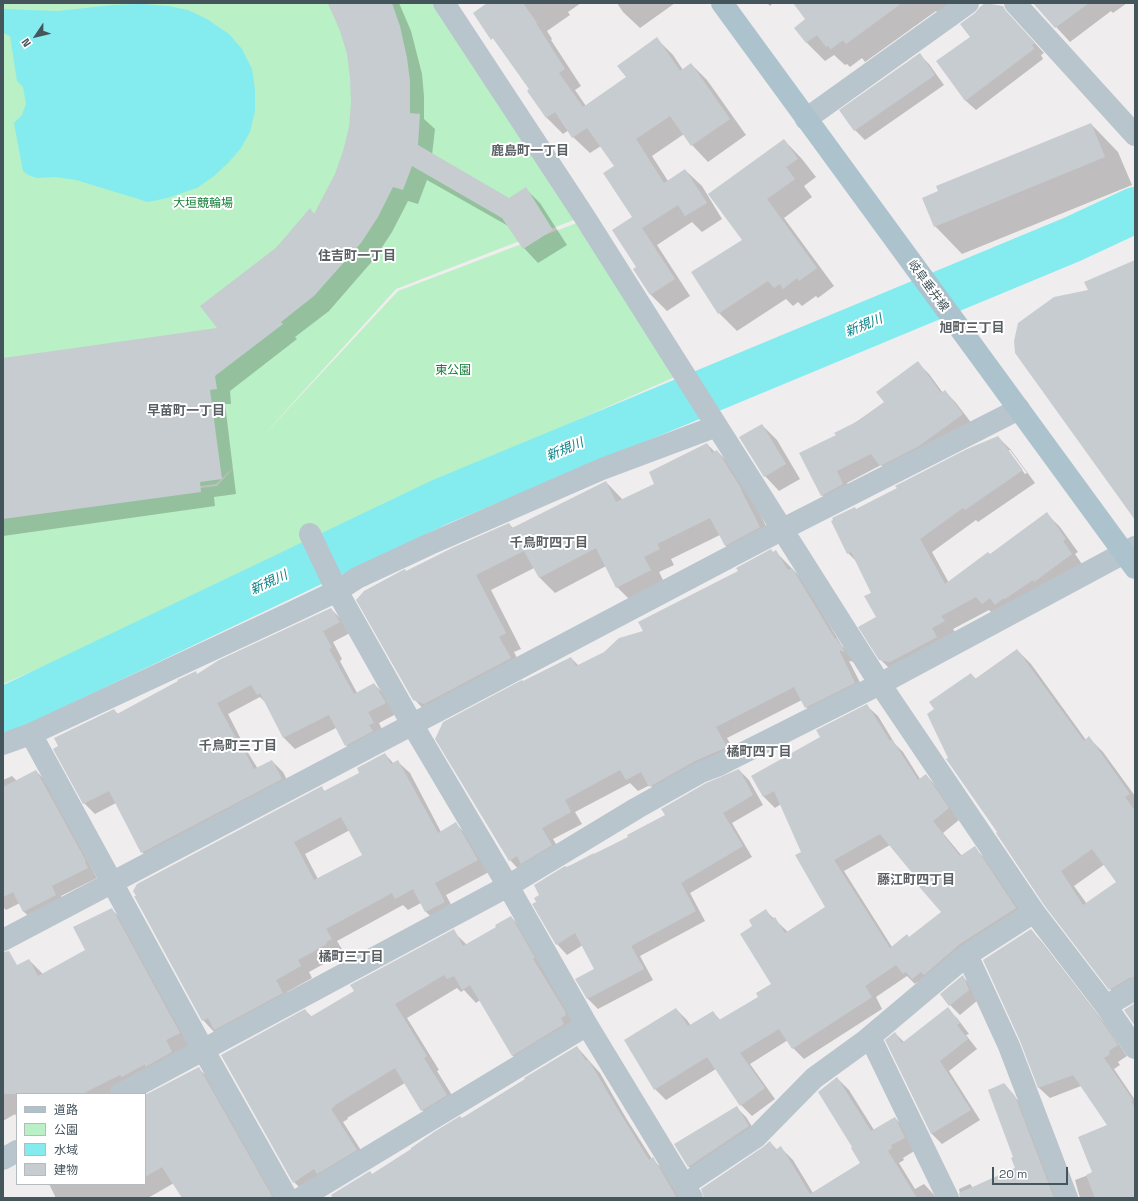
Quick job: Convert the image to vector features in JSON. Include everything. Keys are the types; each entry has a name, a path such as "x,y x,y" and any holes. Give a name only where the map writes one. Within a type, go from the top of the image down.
{"main road":[{"name":"岐阜垂井線","path":"722,3 956,324 1131,556"}],"street":[{"path":"444,3 584,216 681,372 783,529 880,684 1034,912 1106,1006 1135,1048"},
{"path":"806,119 968,3"},
{"path":"1015,3 1135,135"},
{"path":"3,940 783,529 1019,409"},
{"path":"3,744 31,734 334,584 357,578 437,540 714,421"},
{"path":"310,534 334,584 412,724 508,886 587,1025 688,1192 756,1137 814,1078 870,1037 967,954 1034,912"},
{"path":"123,1093 508,886 637,808 701,772 719,765 1131,556"},
{"path":"31,734 286,1198"},
{"path":"967,954 1009,1046 1067,1198"},
{"path":"1106,1006 1135,989"},
{"path":"315,1194 587,1025"},
{"path":"870,1037 948,1198"},
{"path":"3,1159 16,1152"}],"green space":[{"name":"大垣競輪場","path":"3,3 444,3 584,216 396,289 261,438 398,291 582,221 677,376 474,466 333,532 223,588 3,684 3,512 217,486 236,465 216,484 3,511"}],"water":[{"path":"141,4 169,6 188,10 207,19 229,34 242,49 252,69 255,89 255,111 250,132 241,148 214,176 197,188 167,198 148,202 76,180 55,177 37,178 28,175 23,171 14,123 22,115 26,104 23,87 17,81 10,36 3,33 3,9 57,11 113,5"}],"building":[{"path":"328,3 392,3 400,26 407,58 410,81 410,113 420,114 418,145 509,198 526,187 553,230 523,249 502,218 412,166 403,190 393,187 378,217 361,243 314,296 281,322 283,324 215,376 217,389 210,390 222,479 200,482 201,492 3,519 3,358 217,328 200,306 277,247 310,208 314,214 335,174 343,151 349,127 351,103 347,54 340,31"},
{"path":"487,3 523,3 565,69 559,73 583,107 626,77 617,66 657,37 680,71 691,63 730,119 691,146 670,116 636,139 664,183 685,169 707,203 685,216 678,205 642,228 675,279 650,295 633,269 636,267 612,230 632,217 603,173 614,166 587,128 572,138 555,112 546,118 527,91 529,89 493,38 491,40 473,13"},
{"path":"793,3 902,3 846,44 843,40 831,49 828,46 826,47 817,35 806,43 794,28 805,19"},
{"path":"985,3 1003,6 1035,43 1032,45 1034,49 965,101 936,61 970,37 960,24 975,13"},
{"path":"1033,3 1089,3 1055,28"},
{"path":"920,53 935,75 854,131 839,110"},
{"path":"1091,123 1105,157 934,227 922,198 938,191 936,186"},
{"path":"784,139 798,159 786,167 795,179 767,199 817,268 799,281 797,278 783,289 780,284 774,288 768,281 718,314 691,272 742,240 708,194"},
{"path":"1135,260 1135,520 1015,353 1014,341 1018,323 1054,297 1088,290 1084,282"},
{"path":"918,361 941,393 945,390 963,414 919,446 880,466 871,454 837,471 843,484 821,496 799,453 836,435 834,433 858,421 884,402 876,392"},
{"path":"762,424 786,464 764,477 739,437"},
{"path":"998,436 1023,470 965,510 963,508 920,539 945,584 988,552 990,554 1047,512 1066,539 1063,541 1072,554 1034,582 1033,580 995,605 990,598 982,604 976,597 941,616 945,621 932,628 937,637 890,662 879,660 858,627 876,617 864,596 871,593 851,552 847,554 831,521 833,520 832,518 855,507 856,509 897,488 895,486 967,449"},
{"path":"707,443 712,453 717,450 742,490 760,527 725,546 710,518 657,544 660,549 644,557 651,570 616,588 596,548 539,578 524,551 476,575 506,633 499,637 511,658 424,704 413,700 356,600 364,591 405,569 406,571 454,547 509,523 512,528 606,481 616,502 654,484 649,472"},
{"path":"771,549 773,552 776,550 788,570 792,568 835,639 836,638 845,652 839,650 855,683 805,708 794,687 716,727 727,747 695,761 649,787 641,772 626,780 620,770 565,800 571,812 542,828 552,845 521,864 517,856 509,861 435,739 443,722 522,680 523,681 571,657 576,666 604,652 619,638 643,631 638,622 738,571 736,568"},
{"path":"331,608 340,622 323,631 332,648 329,649 354,694 374,683 386,703 368,712 374,723 369,725 373,731 345,746 329,715 283,738 260,693 257,695 251,685 217,703 254,769 272,760 282,779 141,853 109,791 83,804 53,749 58,746 54,738 114,709 117,714 178,681 177,680 196,671 197,674 219,660"},
{"path":"1017,649 1084,741 1089,736 1130,794 1125,797 1135,811 1135,977 1129,978 1109,990 1044,905 996,833 997,832 946,759 948,758 927,714 934,709 929,702 971,673 975,679","holes":["1092,849 1116,882 1083,905 1061,871"]},
{"path":"867,704 890,741 892,739 918,780 926,774 949,808 933,821 960,856 975,846 1016,908 960,944 924,975 921,972 912,979 906,972 903,974 896,965 865,986 872,997 792,1049 779,1029 740,1053 765,1088 740,1106 707,1057 654,1090 624,1040 676,1008 688,1026 713,1011 719,1020 758,997 756,993 771,984 740,934 752,926 749,920 766,909 772,919 775,917 785,933 825,907 795,855 801,852 774,791 763,797 751,776 820,737 816,730","holes":["880,834 917,879 915,882 941,912 909,937 907,934 890,948 834,860"]},
{"path":"385,753 391,764 398,760 438,833 456,822 478,860 435,883 445,902 425,912 413,889 395,899 392,893 326,929 332,939 326,942 327,944 298,960 301,966 276,980 283,993 214,1030 208,1018 202,1021 134,896 136,896 133,891 137,884 322,786 324,791 359,773 357,768","holes":["341,817 362,855 314,880 294,842"]},
{"path":"739,769 753,795 723,813 743,846 681,883 696,911 631,946 644,969 587,999 575,979 594,969 575,933 556,945 532,904 536,902 534,898 539,895 534,885 565,866 571,865 628,837 627,835 665,815 661,809 706,783"},
{"path":"36,770 86,861 85,862 88,868 52,886 56,895 23,912 13,892 3,897 3,787"},
{"path":"112,908 180,1033 166,1040 172,1052 145,1067 145,1064 122,1077 120,1075 84,1093 3,1094 3,952 9,951 17,965 29,959 38,976 85,950 73,927"},
{"path":"511,916 535,958 533,959 565,1011 566,1015 561,1018 564,1024 512,1056 470,985 462,990 454,976 447,979 444,975 395,1004 427,1056 424,1058 447,1095 421,1111 395,1068 335,1105 331,1109 357,1150 317,1174 314,1169 293,1183 221,1055 305,1009 310,1017 354,991 350,985 454,929 463,946 496,927 495,925"},
{"path":"1031,929 1096,1013 1118,1045 1109,1051 1110,1054 1104,1058 1133,1100 1131,1101 1135,1108 1135,1198 1095,1198 1086,1175 1092,1172 1078,1137 1107,1125 1073,1075 1038,1088 1020,1041 983,960"},
{"path":"963,975 969,990 949,1006 940,994"},
{"path":"1135,1003 1135,1026 1124,1010"},
{"path":"948,1007 960,1023 957,1025 968,1039 940,1061 971,1110 931,1134 885,1040 895,1032 902,1043"},
{"path":"577,1046 586,1061 588,1059 649,1160 653,1157 677,1198 333,1198 331,1195 370,1171 372,1174 434,1132 460,1116 462,1118"},
{"path":"199,1067 272,1196 269,1198 182,1198 162,1167 146,1176 146,1094"},
{"path":"837,1077 871,1131 895,1117 905,1138 891,1145 892,1148 888,1151 917,1198 704,1198 701,1189 770,1141 775,1150 781,1146 810,1194 860,1163 851,1148 852,1147 818,1092"},
{"path":"1004,1083 1015,1096 1054,1198 960,1198 959,1193 1015,1168 1011,1158 1013,1157 988,1090"},
{"path":"737,1106 749,1126 688,1167 674,1144"}],"waterway":[{"name":"新規川","path":"3,709 15,705 440,502 1073,239 1135,210"}],"district":[{"name":"鹿島町一丁目","path":"530,151"},
{"name":"住吉町一丁目","path":"357,256"},
{"name":"旭町三丁目","path":"972,328"},
{"name":"早苗町一丁目","path":"186,411"},
{"name":"千鳥町四丁目","path":"549,543"},
{"name":"千鳥町三丁目","path":"238,746"},
{"name":"橘町四丁目","path":"759,752"},
{"name":"藤江町四丁目","path":"916,880"},
{"name":"橘町三丁目","path":"351,957"}],"park label":[{"name":"東公園","path":"453,371"}]}
